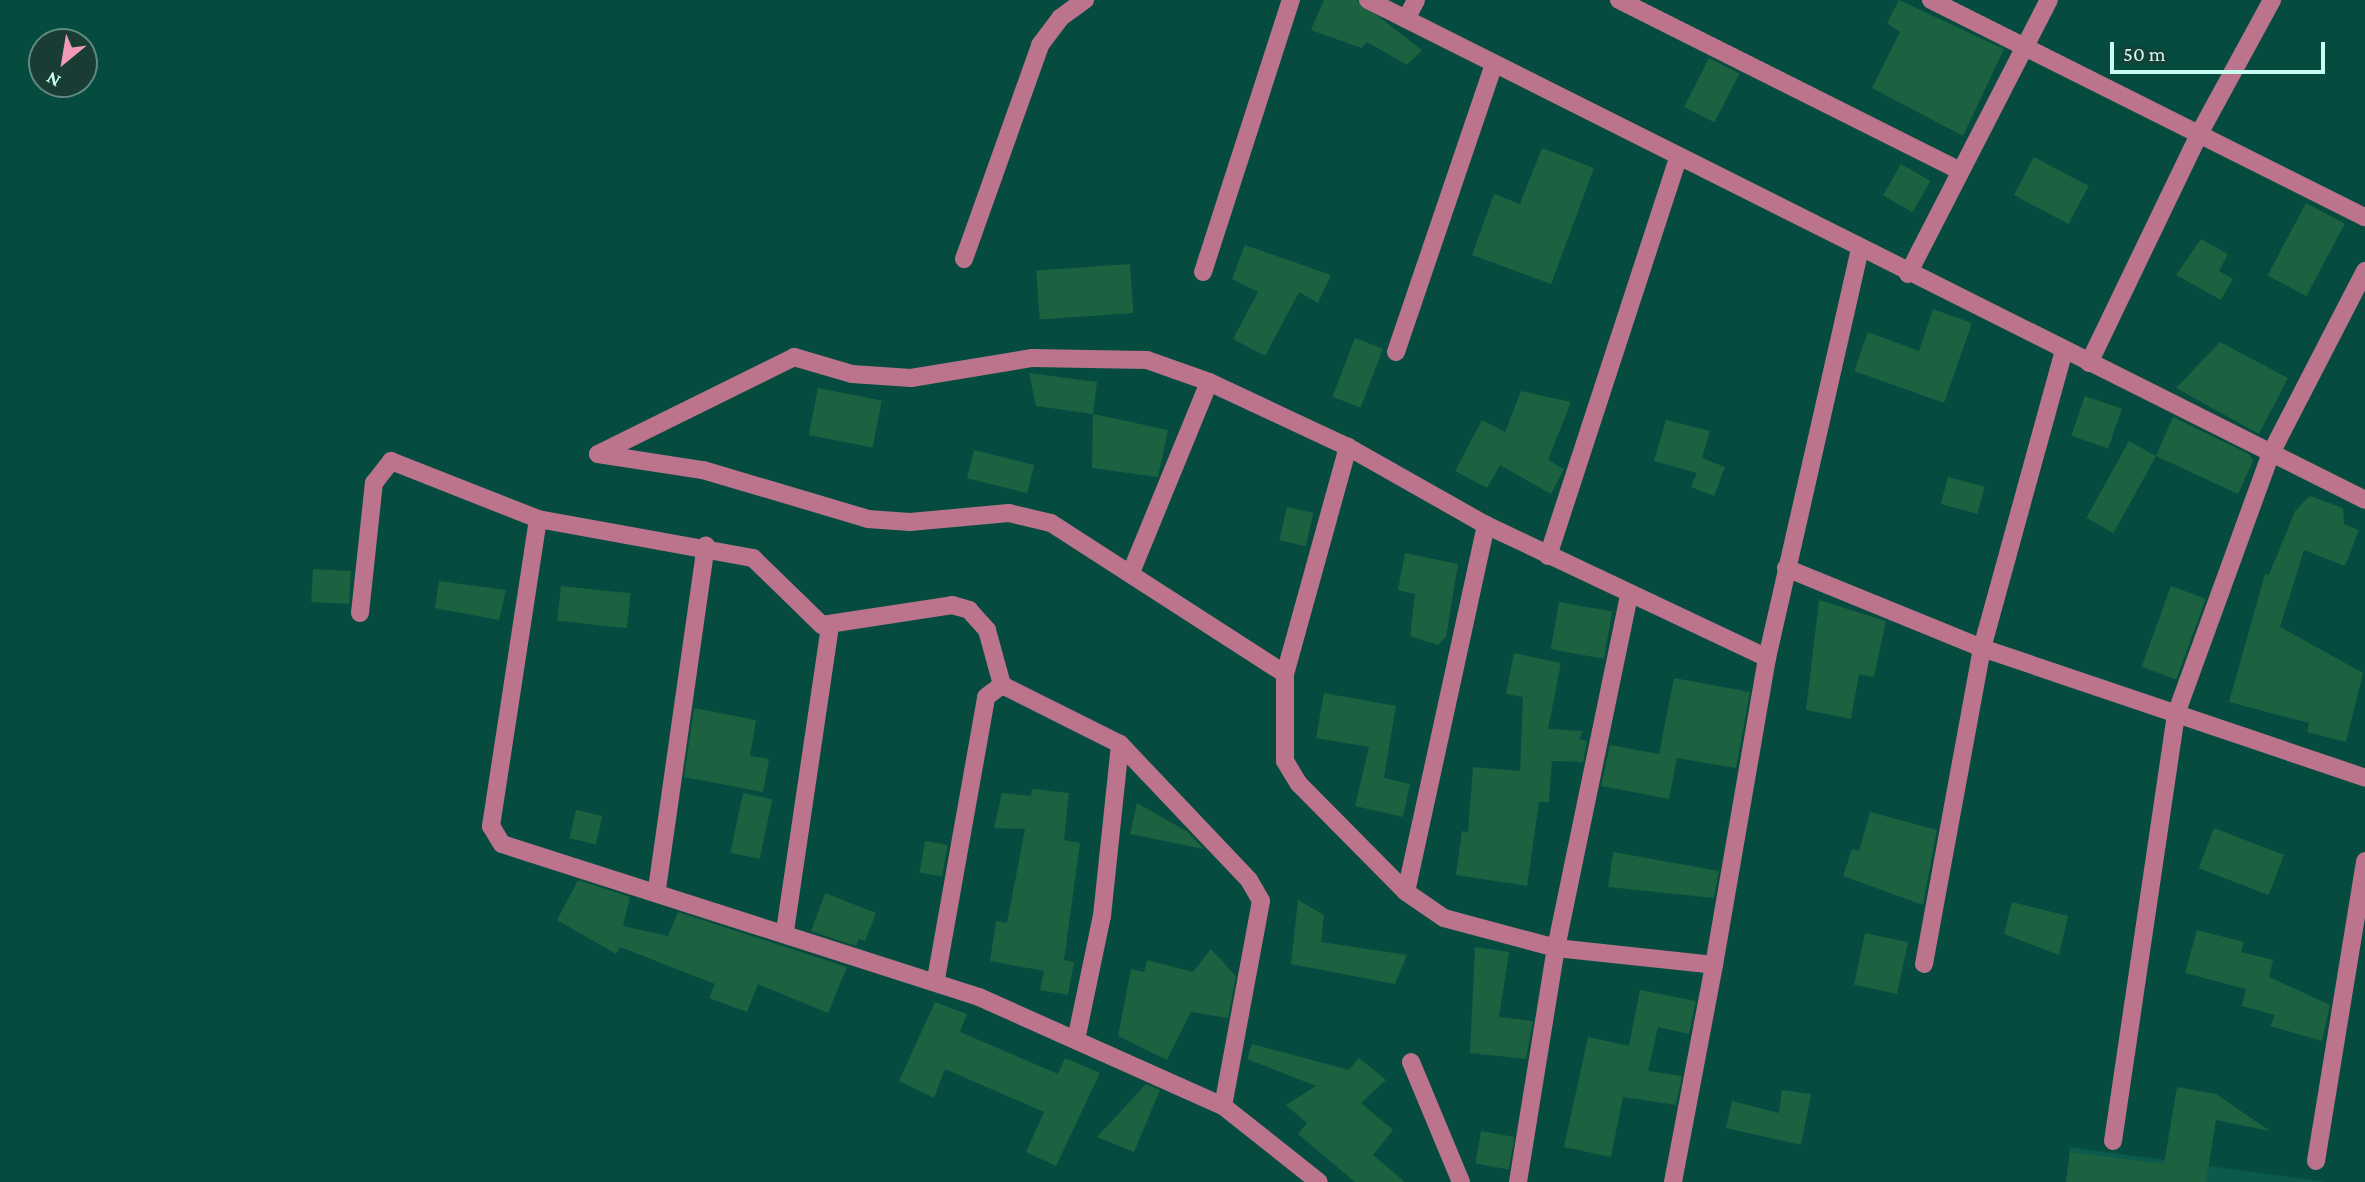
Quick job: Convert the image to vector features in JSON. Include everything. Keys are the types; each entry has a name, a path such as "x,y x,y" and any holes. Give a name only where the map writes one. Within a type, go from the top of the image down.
{"street":[{"path":"964,259 1040,45 1060,18 1085,0"},
{"path":"1203,272 1291,0"},
{"path":"1368,0 1860,250 2365,500"},
{"path":"1406,19 1416,0"},
{"path":"1619,0 1958,170"},
{"path":"1931,0 2365,217"},
{"path":"1908,274 1958,170 2049,0"},
{"path":"2089,363 2199,134 2272,0"},
{"path":"1396,352 1494,64"},
{"path":"1548,556 1678,158"},
{"path":"1673,1182 1767,658 1860,250"},
{"path":"2113,1141 2176,714 2271,453 2365,271"},
{"path":"1924,964 1982,648 2064,351"},
{"path":"1284,674 1132,570 1051,523 1009,513 910,522 868,519 703,470 598,454 794,357 852,374 911,378 1032,358 1147,360 1209,382 1348,447 1486,525 1629,597 1767,658"},
{"path":"1132,570 1209,382"},
{"path":"1348,447 1284,674 1285,761 1299,784 1406,892 1444,918 1556,948 1714,965"},
{"path":"360,613 374,483 391,461 538,519 706,545 753,558 830,626"},
{"path":"538,519 491,826 502,844 657,889 936,979 1223,1106 1319,1182"},
{"path":"1406,892 1486,525"},
{"path":"657,889 706,545"},
{"path":"1786,568 1982,648 2365,778"},
{"path":"1518,1182 1556,948 1629,597"},
{"path":"785,930 830,626 845,616 952,605 969,610 988,630 1002,685 1120,744 1249,880 1261,901 1223,1106"},
{"path":"936,979 986,696 1002,685"},
{"path":"1076,1040 1102,916 1120,744"},
{"path":"2316,1161 2365,861"},
{"path":"1410,1062 1461,1182"}],"shaded area":[{"path":"2070,1147 2327,1182 2066,1182"}],"building":[{"path":"1324,0 1357,0 1422,50 1407,65 1367,42 1361,48 1311,30"},
{"path":"1899,0 2004,49 1963,136 1872,88 1900,32 1887,23"},
{"path":"1709,58 1739,73 1714,122 1684,107"},
{"path":"1542,148 1594,168 1551,284 1472,255 1494,194 1520,204"},
{"path":"2034,157 2089,186 2069,224 2014,195"},
{"path":"1901,164 1930,181 1912,212 1883,195"},
{"path":"2306,203 2345,224 2306,296 2268,275"},
{"path":"2201,239 2228,254 2219,271 2233,279 2221,300 2176,275"},
{"path":"1245,245 1331,275 1318,303 1299,292 1265,356 1233,339 1258,292 1232,279"},
{"path":"1130,264 1133,313 1040,319 1036,271"},
{"path":"1933,309 1972,323 1944,403 1854,371 1868,332 1919,351"},
{"path":"1355,338 1383,349 1360,408 1332,397"},
{"path":"2220,342 2288,378 2259,434 2176,388"},
{"path":"1029,373 1097,382 1093,414 1036,406"},
{"path":"818,388 882,400 873,448 809,435"},
{"path":"1521,391 1571,402 1548,460 1564,469 1551,494 1500,465 1487,488 1455,471 1482,420 1505,432"},
{"path":"2085,396 2122,409 2108,448 2071,436"},
{"path":"1093,414 1168,430 1158,477 1092,468"},
{"path":"2173,417 2249,454 2253,461 2238,494 2156,456"},
{"path":"1666,420 1710,431 1702,458 1725,467 1714,496 1691,487 1697,473 1654,461"},
{"path":"2129,441 2156,456 2113,533 2086,518"},
{"path":"974,450 1034,465 1027,493 967,478"},
{"path":"1948,477 1985,487 1977,514 1941,504"},
{"path":"2310,496 2343,508 2344,524 2359,530 2345,566 2304,550 2280,627 2363,673 2346,742 2307,732 2309,723 2229,702 2265,574 2269,575 2295,511"},
{"path":"1287,507 1313,513 1306,546 1279,540"},
{"path":"1405,553 1458,564 1446,637 1438,645 1410,636 1415,594 1398,590"},
{"path":"313,569 351,571 349,604 311,602"},
{"path":"439,581 506,590 499,620 435,608"},
{"path":"561,586 631,593 627,628 557,621"},
{"path":"2171,586 2206,599 2176,679 2142,667"},
{"path":"1819,600 1886,621 1874,677 1859,674 1851,719 1806,710"},
{"path":"1559,602 1612,611 1604,659 1551,649"},
{"path":"1514,653 1561,663 1548,729 1583,731 1579,739 1587,741 1583,762 1552,761 1549,802 1539,802 1527,886 1456,875 1462,831 1468,832 1473,767 1520,771 1523,697 1506,694"},
{"path":"1674,678 1750,692 1736,768 1677,758 1669,799 1601,786 1610,745 1659,754"},
{"path":"1324,693 1396,706 1384,778 1410,784 1403,817 1355,806 1369,747 1316,738"},
{"path":"694,708 756,720 750,756 769,759 763,792 684,777"},
{"path":"1032,789 1069,793 1064,840 1080,843 1064,960 1074,962 1068,995 1040,990 1044,971 990,961 996,921 1007,923 1025,829 994,828 1002,793 1031,796"},
{"path":"743,793 772,799 760,859 730,853"},
{"path":"1137,803 1188,832 1204,849 1130,834"},
{"path":"576,810 602,816 596,844 569,838"},
{"path":"1870,812 1937,830 1923,905 1843,876 1852,849 1859,851"},
{"path":"2214,828 2284,855 2269,895 2199,868"},
{"path":"925,841 948,845 942,877 919,873"},
{"path":"1613,852 1719,871 1714,898 1608,887"},
{"path":"578,880 630,897 623,926 668,936 678,912 847,967 828,1013 758,984 747,1012 709,998 715,984 620,947 616,954 557,920"},
{"path":"825,893 876,913 865,941 859,939 856,946 811,931"},
{"path":"1298,900 1324,915 1321,942 1407,955 1395,984 1291,964"},
{"path":"2012,902 2068,916 2059,955 2004,934"},
{"path":"2197,930 2244,942 2241,952 2273,960 2269,977 2330,1005 2322,1041 2270,1026 2275,1015 2242,1006 2246,989 2185,973"},
{"path":"1865,933 1908,942 1897,994 1854,985"},
{"path":"1475,947 1509,952 1499,1017 1533,1021 1526,1059 1470,1053"},
{"path":"1211,949 1236,976 1228,1018 1191,1012 1167,1060 1118,1036 1131,969 1144,972 1147,960 1193,972"},
{"path":"1640,990 1696,1001 1689,1034 1658,1027 1648,1071 1682,1076 1676,1105 1623,1097 1611,1157 1564,1147 1588,1037 1629,1046"},
{"path":"935,1002 967,1014 960,1032 1058,1074 1065,1058 1100,1073 1056,1166 1026,1152 1044,1112 945,1069 934,1098 899,1081"},
{"path":"1252,1044 1349,1070 1359,1058 1386,1080 1361,1103 1393,1130 1373,1155 1405,1182 1355,1182 1298,1134 1307,1123 1286,1105 1316,1086 1247,1059"},
{"path":"1146,1084 1160,1090 1134,1152 1097,1137"},
{"path":"2177,1087 2216,1094 2270,1131 2216,1120 2206,1182 2066,1182 2070,1152 2164,1164"},
{"path":"1782,1090 1811,1094 1801,1145 1726,1128 1732,1101 1779,1113"},
{"path":"1481,1131 1514,1137 1509,1169 1475,1163"}]}
